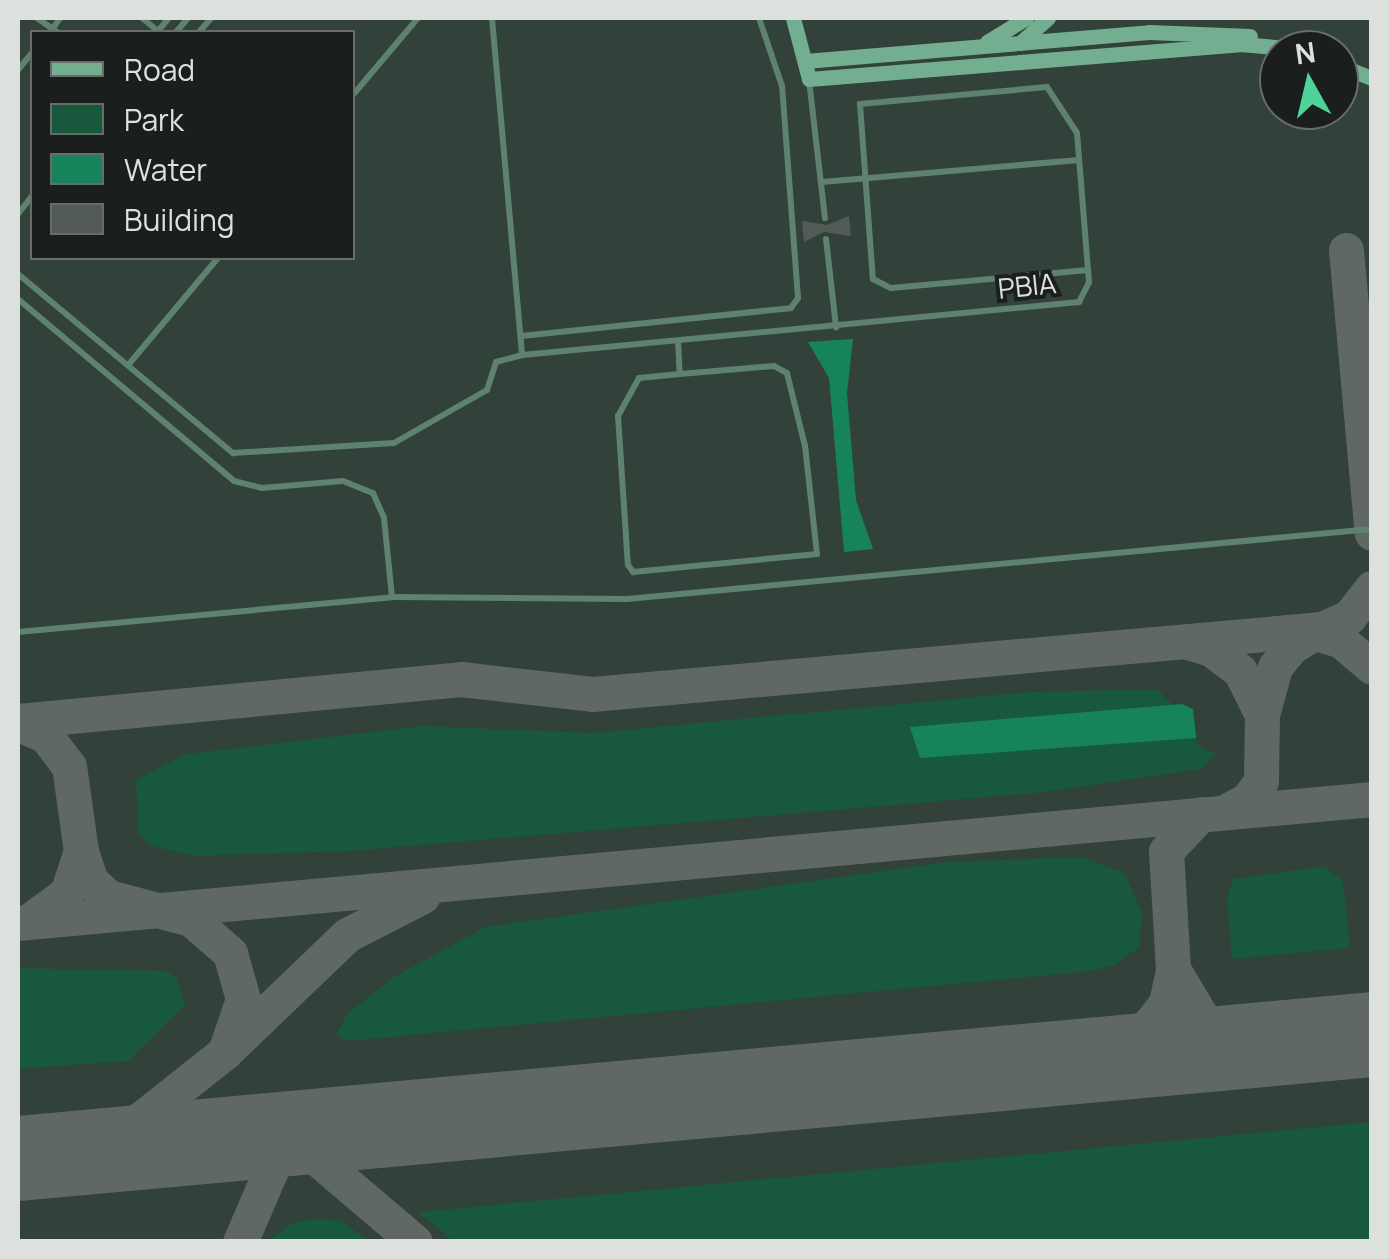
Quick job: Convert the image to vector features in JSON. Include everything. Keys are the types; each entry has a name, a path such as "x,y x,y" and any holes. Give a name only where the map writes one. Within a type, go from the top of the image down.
{"street":[{"path":"793,18 809,79 1240,44 1259,46"},
{"path":"974,46 1026,18"},
{"path":"950,67 1020,43 1048,18"},
{"path":"805,61 1206,31 1259,42"}],"lane":[{"path":"355,92 418,18"},
{"path":"492,18 522,354"},
{"path":"522,336 791,308 798,298 782,86 760,18"},
{"path":"809,79 825,218"},
{"name":"PBIA","path":"128,364 233,453 248,455 394,444 488,390 496,362 522,354 1079,302 1088,270 1077,134 1047,87 860,104 866,178"},
{"path":"822,182 1079,160"},
{"path":"866,178 873,280 883,288 1088,270"},
{"path":"826,239 836,326"},
{"path":"18,274 128,364 216,260"},
{"path":"18,300 234,481 262,488 343,481 372,493 384,518 392,596"},
{"path":"678,341 680,374"},
{"path":"774,366 786,373 802,427 818,554 633,572 618,416 638,378 680,374 774,366"},
{"path":"18,632 392,596 627,599 1372,529"}],"shaded area":[{"path":"18,18 1371,18 1371,1241 18,1241"}],"green space":[{"path":"1157,689 1173,705 1193,709 1198,746 1216,754 1201,769 1037,793 350,851 195,856 151,846 138,833 136,780 186,754 422,726 592,733 1029,692"},
{"path":"1082,857 1124,873 1142,912 1139,947 1115,965 1093,971 348,1041 336,1035 347,1014 392,978 485,927 947,862"},
{"path":"1325,866 1343,881 1350,948 1232,959 1227,899 1233,879"},
{"path":"18,968 166,971 177,978 185,1005 128,1061 18,1069"},
{"path":"1371,1122 1371,1241 455,1242 418,1212"},
{"path":"340,1220 369,1241 269,1241 293,1223"}],"water":[{"path":"853,339 847,393 856,500 873,549 844,552 829,378 808,342"},
{"path":"1182,704 1193,709 1196,738 920,758 910,727"}],"building":[{"path":"849,216 851,236 824,232 804,242 802,221 827,225"}],"taxiway":[{"path":"1346,250 1372,533"},
{"path":"18,721 461,679 592,694 1322,629 1349,617 1372,588"},
{"path":"1262,715 1275,667 1291,647 1319,630"},
{"path":"1308,631 1340,640 1372,667"},
{"path":"1187,642 1211,649 1240,671 1262,715 1261,781 1247,800 1224,812"},
{"path":"18,724 46,736 69,766 81,851 67,893 29,921"},
{"path":"18,923 1372,799"},
{"path":"1089,1060 1138,1039 1166,1003 1173,969 1166,851 1201,814"},
{"path":"81,851 91,881 108,897 191,919 230,953 243,999 225,1052 347,935 423,896"},
{"path":"1173,969 1204,1021 1264,1044"},
{"path":"1325,1039 1372,1024"},
{"path":"44,1156 128,1129 225,1052"},
{"path":"240,1242 287,1133 415,1242"}],"runway":[{"path":"18,1158 1372,1034"}]}
